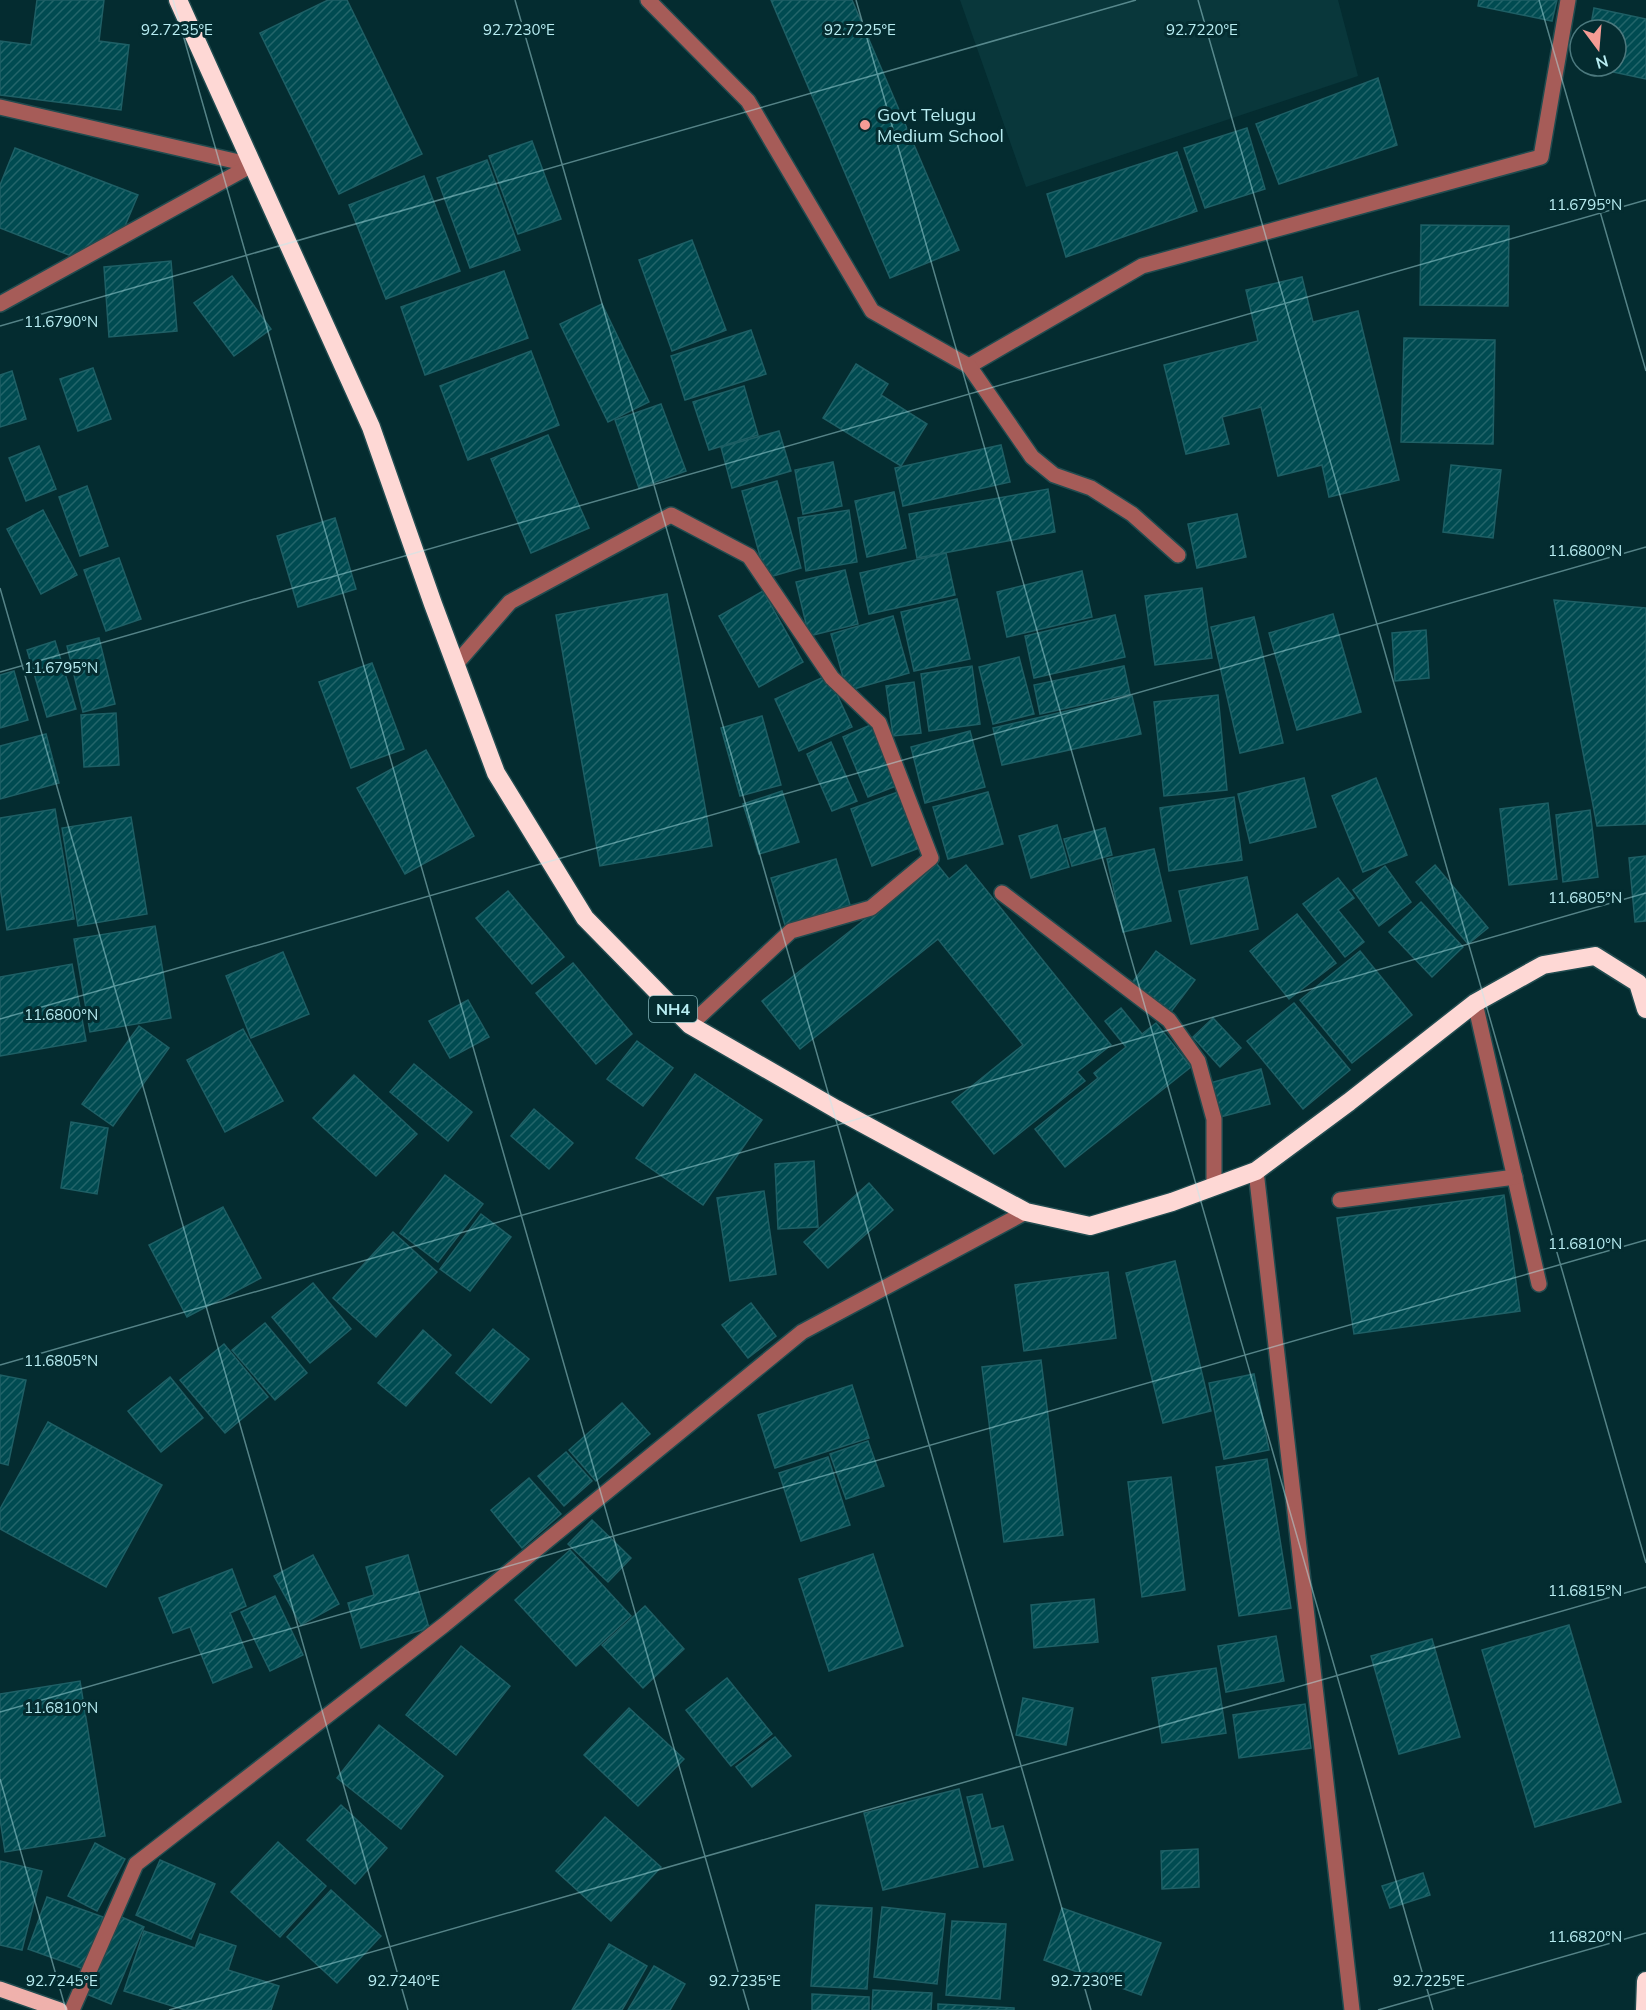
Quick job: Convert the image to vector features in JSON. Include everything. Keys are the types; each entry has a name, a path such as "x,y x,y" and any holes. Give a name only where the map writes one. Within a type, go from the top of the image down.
{"highway":[{"name":"NH4","path":"178,0 371,427 496,773 585,918 690,1025 836,1109 1026,1212 1090,1226 1172,1202 1256,1171 1349,1102 1474,1003 1543,965 1595,957 1642,981 1646,1009"},
{"path":"1645,2010 1646,1981"}],"main road":[{"path":"0,1989 60,2010"}],"street":[{"path":"648,0 748,101 872,311 969,366 1032,457 1054,475 1091,488 1132,514 1178,555"},
{"path":"969,366 1142,266 1541,157 1568,0"},
{"path":"0,107 252,165"},
{"path":"0,304 252,165"},
{"path":"456,664 510,602 671,515 749,556 832,678 879,723 931,858 871,908 791,931 690,1025"},
{"path":"1002,893 1169,1020 1198,1061 1214,1119 1214,1186"},
{"path":"1474,1003 1539,1284"},
{"path":"1256,1171 1352,2010"},
{"path":"1340,1200 1515,1177"},
{"path":"72,2010 136,1864 444,1625 802,1332 1026,1212"}],"shaded area":[{"path":"960,0 1338,0 1358,76 1026,187"}],"building":[{"path":"37,0 104,0 99,41 129,45 121,110 0,95 0,41 31,45"},
{"path":"328,0 347,0 422,154 339,194 260,33"},
{"name":"Govt Telugu Medium School","path":"771,0 852,0 959,250 890,278"},
{"path":"1479,0 1557,0 1552,21 1478,6"},
{"path":"1594,8 1646,19 1646,79 1628,75 1628,18 1592,18"},
{"path":"1378,78 1397,145 1279,184 1256,124"},
{"path":"1247,128 1265,189 1205,208 1184,148"},
{"path":"532,141 561,219 518,234 489,156"},
{"path":"15,148 138,195 122,233 79,259 0,228 0,185"},
{"path":"1177,152 1197,211 1066,257 1047,194"},
{"path":"487,160 520,250 470,268 437,178"},
{"path":"424,176 460,271 386,299 349,205"},
{"path":"1421,225 1509,226 1508,306 1420,305"},
{"path":"692,240 726,330 672,351 639,260"},
{"path":"171,261 177,331 109,337 104,267"},
{"path":"504,271 528,338 425,375 401,307"},
{"path":"232,276 271,329 234,356 194,303"},
{"path":"1302,277 1313,322 1358,311 1399,480 1329,497 1322,465 1278,476 1261,407 1222,417 1229,444 1186,454 1164,365 1258,341 1246,290"},
{"path":"602,304 649,402 608,422 560,324"},
{"path":"751,330 766,374 685,400 671,356"},
{"path":"1404,338 1495,340 1493,444 1401,442"},
{"path":"531,351 559,425 468,460 440,386"},
{"path":"856,364 888,384 881,395 927,424 901,466 823,418"},
{"path":"93,368 111,419 78,431 60,379"},
{"path":"12,371 26,419 0,427 0,375"},
{"path":"744,386 758,435 709,450 693,402"},
{"path":"661,404 686,471 639,488 615,420"},
{"path":"779,431 791,471 732,488 721,447"},
{"path":"548,435 589,528 531,553 491,459"},
{"path":"1001,445 1010,482 903,506 895,468"},
{"path":"39,446 56,489 26,501 9,458"},
{"path":"833,462 842,506 803,514 795,470"},
{"path":"1451,465 1501,470 1493,538 1443,532"},
{"path":"777,481 801,568 766,578 742,491"},
{"path":"87,486 108,546 80,556 59,497"},
{"path":"1048,489 1055,532 917,558 909,514"},
{"path":"894,492 906,548 867,557 855,501"},
{"path":"43,510 77,575 41,594 7,529"},
{"path":"849,510 857,562 806,571 798,518"},
{"path":"1237,514 1246,557 1197,568 1188,524"},
{"path":"335,518 356,589 298,607 277,536"},
{"path":"946,553 955,595 869,614 860,573"},
{"path":"119,558 141,619 106,631 84,570"},
{"path":"845,570 858,624 809,636 796,582"},
{"path":"1082,571 1092,617 1007,637 997,592"},
{"path":"1202,588 1212,658 1155,665 1145,596"},
{"path":"763,591 803,662 759,687 719,616"},
{"path":"667,594 712,846 600,866 556,615"},
{"path":"957,599 970,659 914,671 901,612"},
{"path":"1554,600 1646,608 1646,824 1597,826"},
{"path":"1333,614 1361,712 1297,730 1269,633"},
{"path":"1115,615 1125,657 1034,678 1025,636"},
{"path":"893,616 909,673 847,691 831,634"},
{"path":"1254,617 1283,743 1240,753 1211,627"},
{"path":"1426,630 1429,678 1395,681 1392,633"},
{"path":"99,638 115,704 83,712 67,646"},
{"path":"55,641 76,709 47,717 27,650"},
{"path":"1019,657 1034,714 993,724 979,667"},
{"path":"372,663 404,749 351,768 319,682"},
{"path":"972,666 980,724 929,731 921,674"},
{"path":"1124,666 1130,694 1040,714 1034,685"},
{"path":"14,671 28,720 0,728 0,675"},
{"path":"828,675 852,727 799,751 775,699"},
{"path":"914,682 921,733 893,736 886,686"},
{"path":"1218,695 1227,790 1164,796 1154,702"},
{"path":"1132,696 1141,734 1002,765 993,728"},
{"path":"116,713 119,765 84,767 81,715"},
{"path":"762,716 781,785 740,796 721,728"},
{"path":"875,723 901,784 868,797 843,737"},
{"path":"970,731 985,787 925,803 911,747"},
{"path":"46,734 59,783 0,799 0,746"},
{"path":"831,742 857,801 832,811 807,754"},
{"path":"426,750 474,836 405,874 357,788"},
{"path":"1304,778 1316,827 1250,843 1238,794"},
{"path":"1376,778 1407,855 1363,872 1332,796"},
{"path":"782,791 799,842 759,854 743,804"},
{"path":"898,792 919,848 872,866 851,809"},
{"path":"988,792 1003,844 948,859 933,807"},
{"path":"1234,797 1242,860 1169,871 1160,808"},
{"path":"1548,803 1557,879 1509,885 1500,809"},
{"path":"55,809 74,919 7,930 0,887 0,818"},
{"path":"1590,810 1598,877 1563,882 1556,815"},
{"path":"131,817 147,914 78,926 62,828"},
{"path":"1057,825 1069,867 1031,878 1019,836"},
{"path":"1105,828 1112,855 1072,866 1064,839"},
{"path":"1154,849 1171,921 1123,932 1107,859"},
{"path":"1646,856 1646,921 1635,922 1629,858"},
{"path":"836,859 850,905 785,925 771,878"},
{"path":"936,863 949,879 966,865 1111,1045 1077,1072 1085,1081 994,1154 952,1102 1023,1045 938,939 800,1049 762,1001"},
{"path":"1435,865 1488,928 1468,944 1416,882"},
{"path":"1385,866 1411,902 1379,926 1353,890"},
{"path":"1247,877 1258,929 1191,944 1179,891"},
{"path":"1338,878 1354,898 1338,910 1364,942 1345,957 1303,904"},
{"path":"508,891 564,957 532,984 476,918"},
{"path":"1421,902 1463,947 1432,977 1389,932"},
{"path":"1297,914 1336,963 1289,999 1250,951"},
{"path":"155,926 171,1018 90,1032 74,939"},
{"path":"1156,951 1195,980 1170,1013 1131,984"},
{"path":"1360,951 1412,1015 1352,1063 1300,1000"},
{"path":"283,952 309,1014 251,1038 226,976"},
{"path":"573,963 632,1034 596,1064 536,993"},
{"path":"72,964 86,1041 0,1056 0,977"},
{"path":"468,1000 489,1037 450,1058 429,1021"},
{"path":"1294,1003 1350,1070 1303,1109 1247,1041"},
{"path":"1121,1008 1142,1034 1156,1023 1191,1067 1065,1167 1035,1129 1098,1078 1094,1073 1126,1047 1105,1021"},
{"path":"1213,1018 1241,1048 1220,1067 1193,1037"},
{"path":"139,1026 169,1048 113,1126 82,1104"},
{"path":"243,1029 283,1101 225,1132 187,1060"},
{"path":"637,1041 673,1068 643,1106 607,1079"},
{"path":"414,1064 472,1112 448,1141 390,1092"},
{"path":"1261,1069 1270,1104 1220,1117 1210,1083"},
{"path":"695,1074 762,1120 703,1205 636,1158"},
{"path":"354,1075 417,1134 376,1176 313,1118"},
{"path":"534,1109 573,1143 549,1169 511,1136"},
{"path":"71,1122 108,1128 97,1194 61,1188"},
{"path":"814,1161 818,1227 778,1229 775,1164"},
{"path":"445,1175 483,1204 438,1262 400,1233"},
{"path":"869,1183 893,1210 828,1268 804,1242"},
{"path":"764,1191 776,1274 730,1281 717,1198"},
{"path":"1504,1195 1520,1311 1354,1334 1337,1218"},
{"path":"223,1207 261,1278 187,1317 149,1245"},
{"path":"481,1214 511,1237 470,1291 440,1269"},
{"path":"393,1232 437,1272 376,1337 333,1298"},
{"path":"1175,1261 1211,1411 1163,1423 1126,1273"},
{"path":"1108,1272 1116,1338 1024,1351 1015,1285"},
{"path":"313,1283 351,1329 310,1363 272,1317"},
{"path":"751,1303 776,1336 748,1358 722,1325"},
{"path":"265,1323 307,1373 275,1400 232,1350"},
{"path":"493,1329 529,1359 491,1403 456,1373"},
{"path":"423,1330 451,1355 406,1406 378,1383"},
{"path":"224,1344 268,1397 225,1433 180,1380"},
{"path":"1041,1360 1063,1535 1004,1542 982,1367"},
{"path":"1254,1374 1269,1450 1224,1459 1209,1383"},
{"path":"0,1375 26,1380 8,1465 0,1463"},
{"path":"170,1377 203,1418 161,1452 128,1411"},
{"path":"852,1385 869,1438 775,1468 758,1415"},
{"path":"622,1403 650,1434 596,1481 569,1450"},
{"path":"48,1422 162,1485 106,1587 0,1529 0,1509"},
{"path":"868,1441 884,1486 846,1499 830,1454"},
{"path":"566,1452 592,1481 564,1506 538,1476"},
{"path":"828,1457 850,1525 801,1541 779,1473"},
{"path":"1267,1459 1291,1608 1239,1616 1216,1467"},
{"path":"1171,1477 1185,1590 1142,1597 1128,1482"},
{"path":"529,1478 561,1514 522,1548 491,1510"},
{"path":"592,1520 631,1558 608,1582 568,1544"},
{"path":"570,1550 631,1616 576,1666 515,1600"},
{"path":"873,1554 903,1646 829,1671 799,1579"},
{"path":"313,1555 339,1604 301,1625 274,1576"},
{"path":"408,1555 429,1628 361,1648 348,1603 374,1595 366,1567"},
{"path":"232,1569 246,1606 230,1613 252,1667 213,1683 190,1627 173,1633 159,1598"},
{"path":"275,1596 303,1655 270,1671 241,1612"},
{"path":"1094,1599 1098,1642 1034,1648 1031,1605"},
{"path":"645,1606 684,1649 643,1688 602,1645"},
{"path":"1569,1625 1621,1802 1535,1827 1482,1650"},
{"path":"1276,1636 1284,1681 1226,1692 1218,1646"},
{"path":"1432,1639 1460,1737 1399,1754 1371,1656"},
{"path":"461,1646 510,1686 456,1755 406,1715"},
{"path":"1216,1668 1226,1733 1162,1743 1152,1678"},
{"path":"727,1678 772,1734 731,1766 686,1710"},
{"path":"80,1681 105,1836 5,1852 0,1819 0,1694"},
{"path":"1023,1698 1073,1708 1066,1745 1016,1735"},
{"path":"1305,1704 1311,1748 1239,1758 1233,1715"},
{"path":"629,1708 684,1759 638,1806 584,1755"},
{"path":"379,1725 443,1776 401,1829 337,1778"},
{"path":"775,1737 791,1756 752,1787 736,1767"},
{"path":"959,1789 978,1867 883,1890 864,1813"},
{"path":"982,1794 991,1829 1003,1826 1013,1860 984,1867 967,1797"},
{"path":"341,1805 387,1848 355,1884 307,1840"},
{"path":"605,1817 661,1867 611,1921 556,1871"},
{"path":"278,1842 326,1886 280,1937 231,1892"},
{"path":"95,1843 125,1859 97,1911 68,1896"},
{"path":"1198,1849 1199,1887 1162,1889 1161,1851"},
{"path":"160,1860 215,1884 191,1939 136,1915"},
{"path":"0,1861 42,1871 22,1950 0,1945"},
{"path":"1423,1873 1430,1895 1390,1908 1382,1886"},
{"path":"331,1890 381,1936 337,1983 287,1937"},
{"path":"47,1897 103,1917 84,1969 28,1949"},
{"path":"816,1905 872,1908 867,1989 811,1986"},
{"path":"882,1907 945,1914 937,1984 874,1977"},
{"path":"1062,1908 1161,1943 1141,1995 1044,1960"},
{"path":"117,1915 144,1927 111,2004 84,1993"},
{"path":"952,1921 1006,1924 1000,1999 946,1995"},
{"path":"144,1931 195,1948 200,1934 236,1946 228,1970 279,1986 271,2010 185,2010 124,1991"},
{"path":"609,1944 647,1966 622,2010 572,2010"},
{"path":"654,1966 685,1984 670,2010 628,2010"},
{"path":"873,1990 932,1993 931,2010 872,2010"},
{"path":"812,1994 869,1997 869,2010 812,2010"},
{"path":"938,2004 1014,2008 1014,2010 938,2010"}],"place":[{"name":"Govt Telugu Medium School","path":"865,125"}]}
